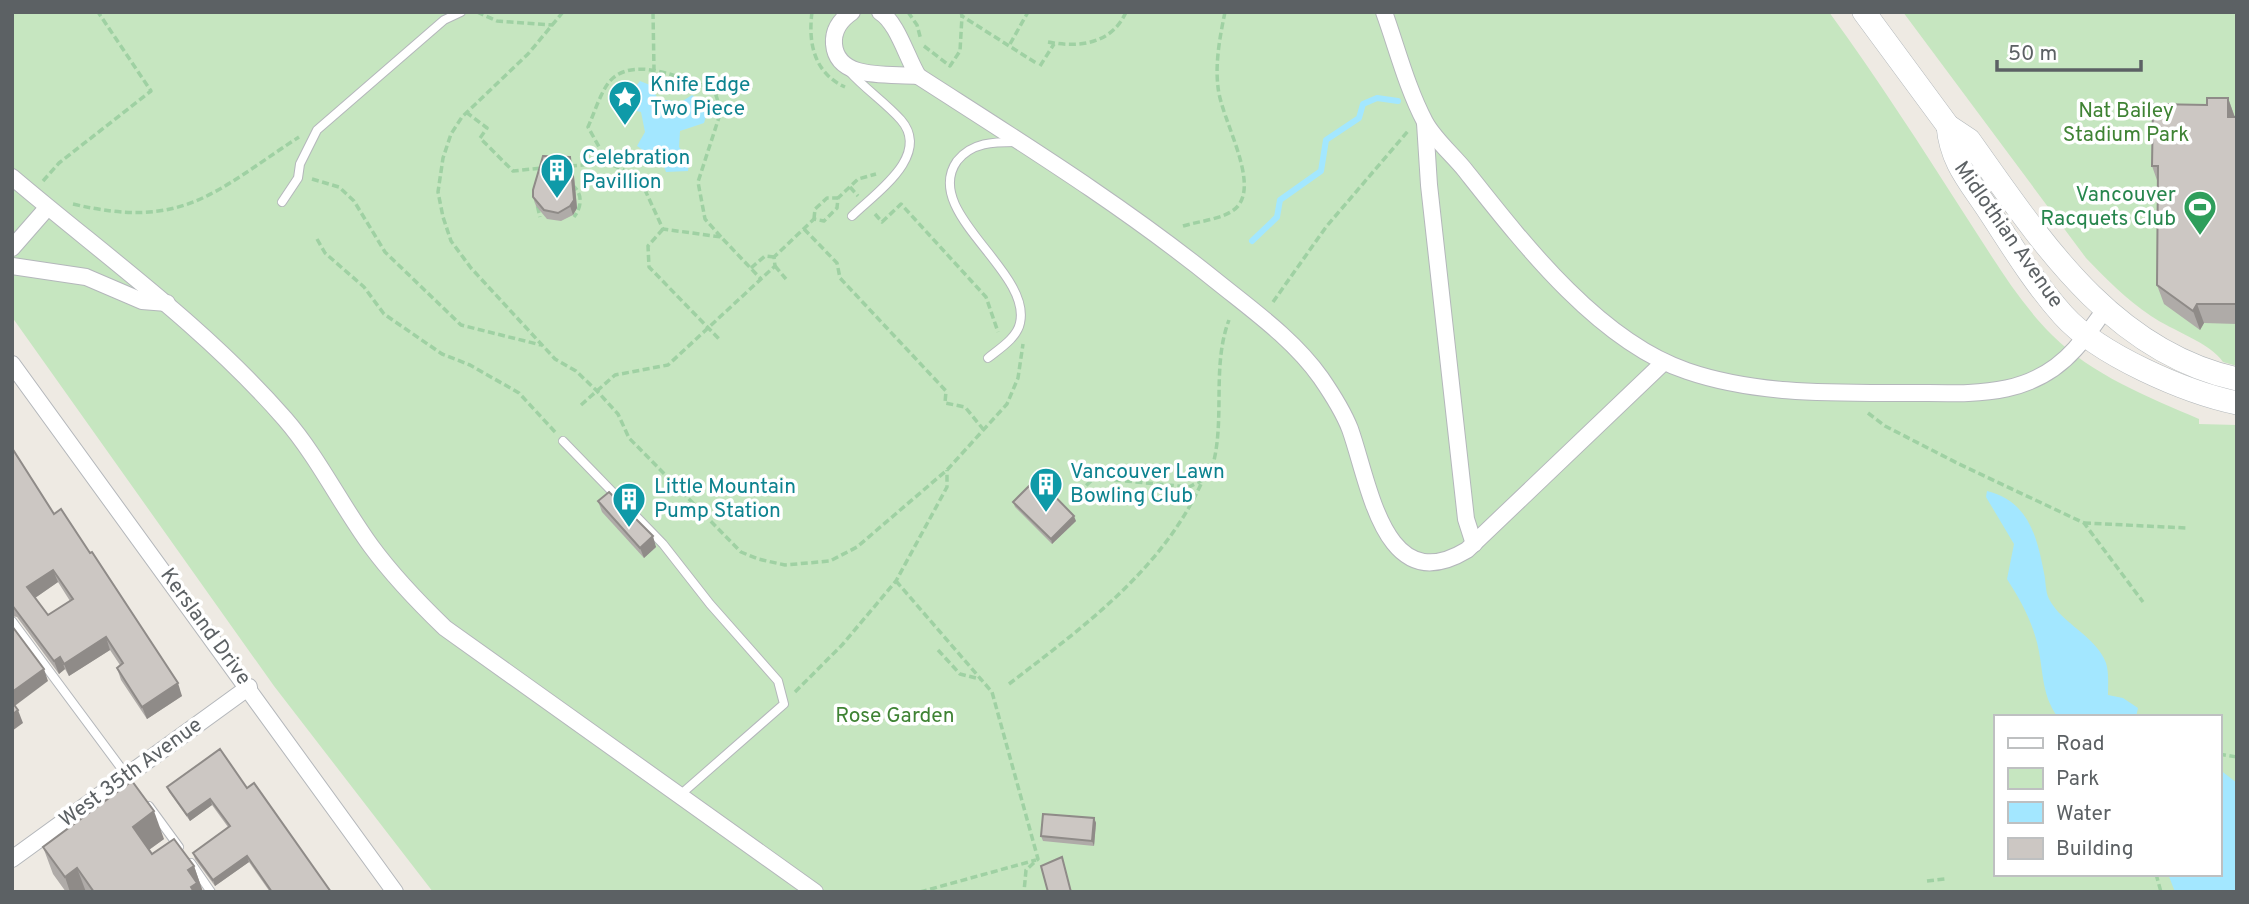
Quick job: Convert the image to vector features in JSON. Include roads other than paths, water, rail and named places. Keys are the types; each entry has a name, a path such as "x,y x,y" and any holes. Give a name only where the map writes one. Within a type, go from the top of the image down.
{"street":[{"path":"852,12 837,26 834,37 834,48 845,66 864,74 918,76"},
{"path":"880,12 891,21 918,76 1092,186 1165,239 1303,356 1331,392 1348,425 1381,522 1396,548 1415,561 1431,565 1448,561 1474,544 1664,362"},
{"path":"1384,12 1425,123 1429,185 1463,472 1465,519 1474,544"},
{"name":"Midlothian Avenue","path":"1864,12 1948,127 1969,140 2067,273 2104,311 2147,341 2193,364 2237,379"},
{"path":"1425,123 1534,254 1610,326 1664,362 1689,372 1773,389 1831,393 1993,392 2023,386 2042,376 2074,350 2104,311"},
{"name":"Midlothian Avenue","path":"1948,127 1950,151 2001,230 2064,316 2085,335 2179,386 2237,403"},
{"path":"12,177 167,303 232,361 287,421 370,545 407,591 446,628 814,892"},
{"path":"12,248 47,208"},
{"path":"12,266 86,278 142,301 167,303"},
{"name":"Kersland Drive","path":"12,364 249,687 395,892"},
{"name":"West 35th Avenue","path":"12,859 130,780 249,687"}],"lane":[{"path":"282,202 298,178 300,164 317,130 444,20 461,12"},
{"path":"845,66 863,88 904,122 909,141 907,158 901,169 852,216"},
{"path":"988,358 1012,338 1020,325 1021,310 1014,292 955,204 948,185 951,170 961,156 972,148 988,142 1021,142"},
{"path":"563,441 663,544 710,604 778,681 784,704 680,795"},
{"path":"12,621 130,780"},
{"path":"139,792 211,892"}],"water":[{"path":"640,81 650,85 658,99 681,102 692,95 709,107 704,123 680,131 679,147 689,160 688,171 666,172 663,164 637,146 645,132 641,112 624,108 622,104"},
{"path":"1987,491 2001,496 2012,503 2028,522 2038,546 2049,599 2062,616 2087,637 2101,654 2108,670 2108,695 2123,698 2138,708 2136,715 2057,715 2045,689 2039,649 2031,623 2007,579 2014,544 1986,497"},
{"path":"2221,771 2237,783 2237,892 2175,892 2169,876 2221,876"}],"waterway":[{"path":"1252,241 1277,217 1280,200 1321,171 1326,140 1359,118 1363,104 1377,98 1398,101"}],"place":[{"name":"Knife Edge Two Piece","path":"625,127"},
{"name":"Celebration Pavillion","path":"557,200"},
{"name":"Vancouver Racquets Club","path":"2200,237"},
{"name":"Vancouver Lawn Bowling Club","path":"1046,514"},
{"name":"Little Mountain Pump Station","path":"629,529"}],"park label":[{"name":"Nat Bailey Stadium Park","path":"2126,123"},
{"name":"Rose Garden","path":"895,716"}]}
